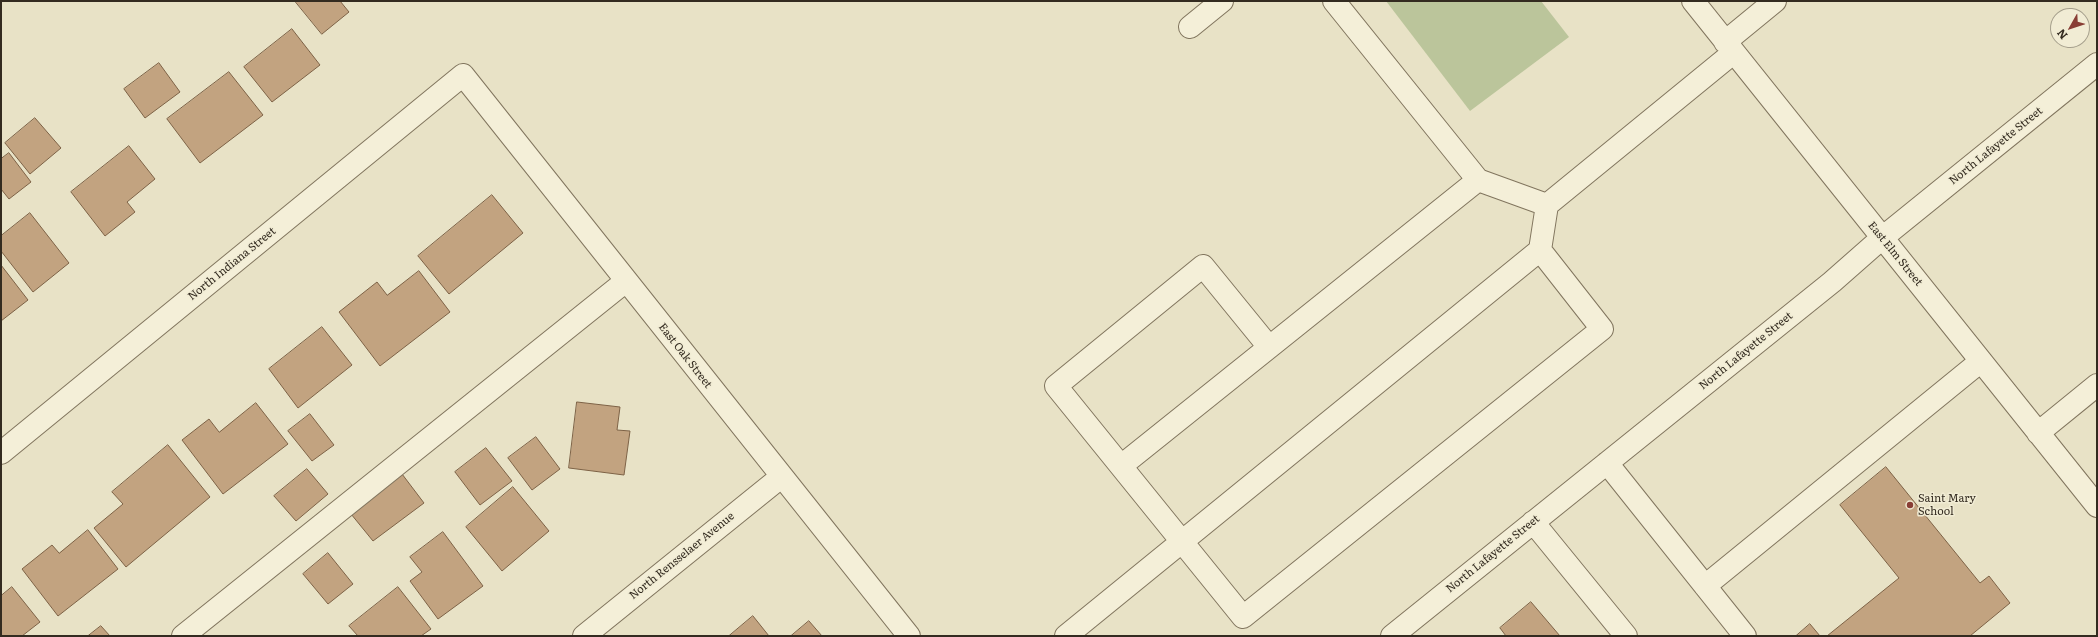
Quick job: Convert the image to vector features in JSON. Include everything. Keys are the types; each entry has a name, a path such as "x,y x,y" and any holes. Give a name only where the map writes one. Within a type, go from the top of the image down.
{"street":[{"path":"1190,27 1222,1"},
{"path":"1334,1 1478,180 1547,205"},
{"name":"East Elm Street","path":"1692,1 2097,506"},
{"path":"1066,636 1540,250 1547,205 1729,47 1775,1"},
{"name":"North Lafayette Street","path":"1392,636 1832,282 1882,238 2097,64"},
{"name":"East Oak Street","path":"463,75 781,477 909,636"},
{"name":"North Indiana Street","path":"1,453 463,75"},
{"path":"1121,466 1478,180"},
{"path":"1269,347 1204,266 1056,386 1243,617 1602,329 1540,250"},
{"path":"183,636 626,281"},
{"path":"1705,586 1981,361"},
{"path":"2038,433 2097,385"},
{"path":"1607,463 1745,636"},
{"name":"North Rensselaer Avenue","path":"584,636 781,477"},
{"path":"1533,522 1619,633"}],"green space":[{"path":"1386,1 1541,1 1569,37 1470,111"}],"building":[{"path":"295,1 340,1 349,12 322,34"},
{"path":"292,29 320,65 272,102 244,67"},
{"path":"159,63 180,92 145,118 124,89"},
{"path":"229,72 263,115 200,163 167,119"},
{"path":"35,118 61,148 30,174 5,143"},
{"path":"129,146 155,179 127,202 135,212 105,236 71,192"},
{"path":"9,153 31,182 9,199 1,189 1,159"},
{"path":"492,195 523,233 449,294 418,256"},
{"path":"30,213 69,263 33,292 1,251 1,236"},
{"path":"1,265 28,300 1,321"},
{"path":"419,271 450,312 380,366 339,312 377,282 387,295"},
{"path":"322,327 352,365 298,408 269,369"},
{"path":"577,402 620,407 617,430 630,431 624,475 569,468"},
{"path":"256,403 288,444 223,494 182,440 209,419 219,432"},
{"path":"310,414 334,445 312,461 288,431"},
{"path":"536,437 560,469 532,490 508,458"},
{"path":"168,445 210,497 126,567 94,528 123,504 112,492"},
{"path":"486,448 512,481 480,505 455,472"},
{"path":"1886,467 1980,583 1989,576 2010,603 1970,636 1827,636 1899,578 1840,505"},
{"path":"307,469 328,494 296,521 274,496"},
{"path":"402,474 424,503 373,541 351,514"},
{"path":"513,487 549,531 502,571 466,527"},
{"path":"88,530 118,569 58,616 22,569 52,545 59,553"},
{"path":"443,532 483,586 438,619 410,581 422,572 410,557"},
{"path":"328,553 353,584 328,604 303,574"},
{"path":"12,587 40,622 22,636 1,636 1,596"},
{"path":"398,587 431,629 421,636 358,636 349,626"},
{"path":"1531,602 1560,636 1506,636 1500,628"},
{"path":"753,616 769,636 729,636"},
{"path":"809,621 822,636 791,636"},
{"path":"1810,624 1820,636 1796,636"},
{"path":"101,626 110,636 88,636"}],"place":[{"name":"Saint Mary School","path":"1910,505"}]}
